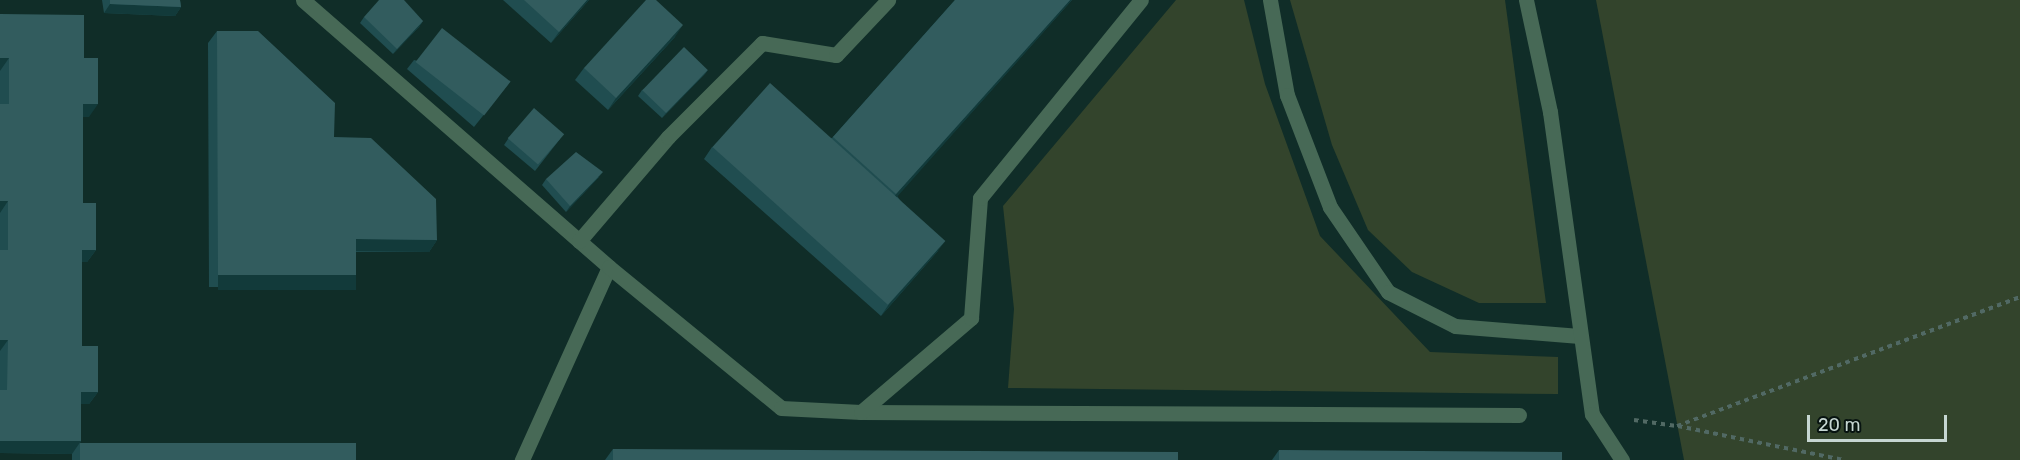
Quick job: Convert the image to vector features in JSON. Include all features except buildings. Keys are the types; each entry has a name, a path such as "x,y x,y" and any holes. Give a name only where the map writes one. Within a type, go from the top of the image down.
{"lane":[{"path":"303,0 609,267 781,408 861,412 1519,415"},
{"path":"579,241 668,137 762,43 836,55 888,0"},
{"path":"861,412 971,318 980,198 1141,0"},
{"path":"1270,0 1287,94 1330,207 1388,292 1455,326 1580,336"},
{"path":"1526,0 1550,111 1592,414 1622,460"},
{"path":"522,460 609,267"}],"path":[{"path":"1677,426 2020,297"},
{"path":"1592,414 1677,426 1844,460"}],"green space":[{"path":"1176,0 1244,0 1265,84 1320,236 1430,352 1558,357 1558,394 1008,388 1014,309 1003,206"},
{"path":"1290,0 1505,0 1546,303 1479,303 1412,272 1368,230 1332,145"},
{"path":"1596,0 2020,0 2020,460 1684,460"}]}
